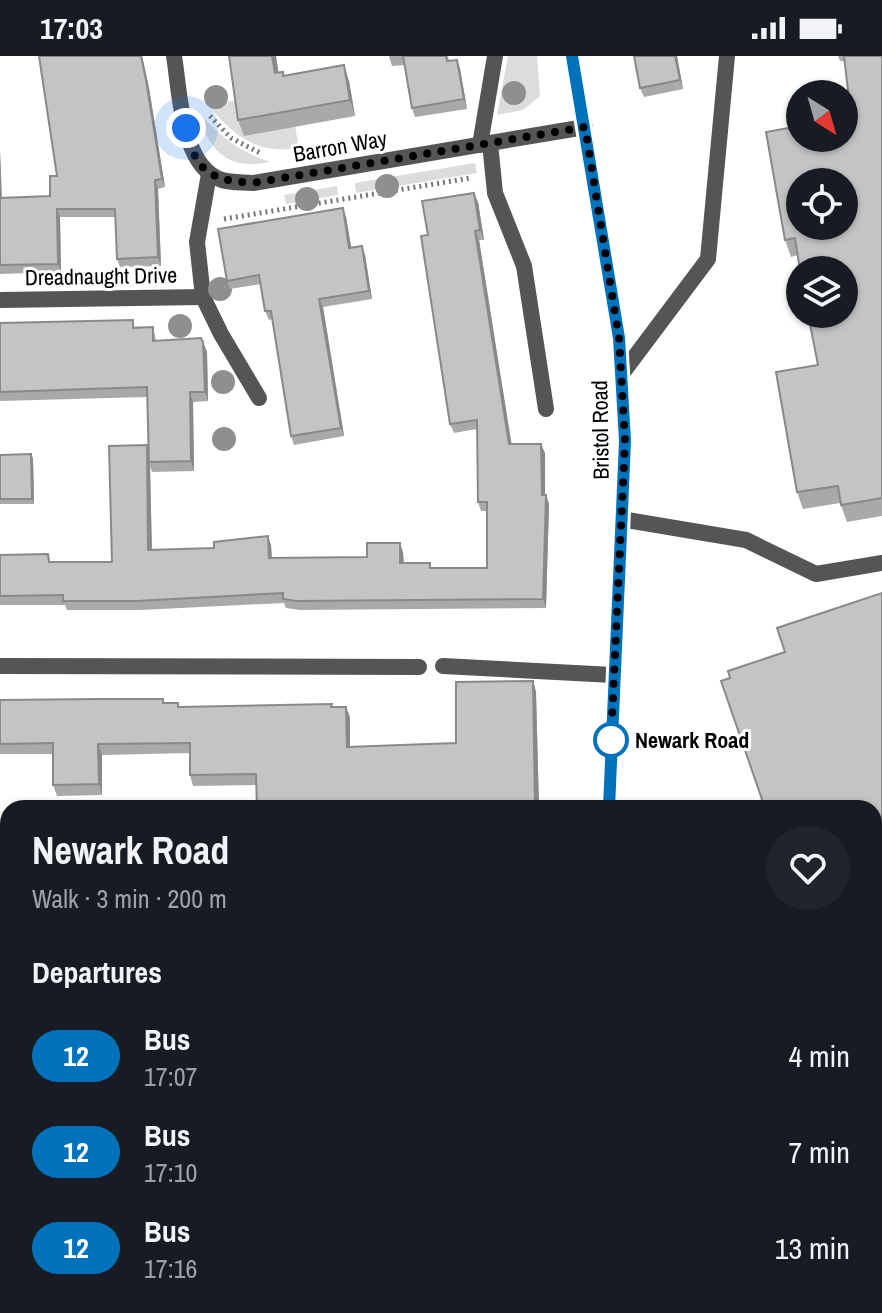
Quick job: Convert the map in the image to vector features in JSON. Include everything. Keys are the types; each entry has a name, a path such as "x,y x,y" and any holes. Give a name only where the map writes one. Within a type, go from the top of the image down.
{"street":[{"path":"174,56 193,156 209,174"},
{"path":"495,56 485,144 495,193 524,266 546,409"},
{"name":"Bristol Road","path":"572,56 616,322 625,441 609,800"},
{"path":"621,375 708,259 727,56"},
{"name":"Barron Way","path":"209,174 223,181 253,183 585,127"},
{"name":"Dreadnaught Drive","path":"209,174 197,242 203,297 259,398"},
{"name":"Dreadnaught Drive","path":"0,300 203,297"},
{"path":"621,519 746,540 816,574 882,563"},
{"path":"0,666 419,667"},
{"path":"443,666 613,675"}],"path":[{"path":"181,95 202,107 231,138 271,156"},
{"path":"201,212 217,220 493,174"}],"shaded area":[{"path":"508,56 537,56 540,96 523,110 497,115"},
{"path":"238,100 295,126 299,148 271,149 248,141 227,126 208,105"},
{"path":"198,111 230,142 270,162 242,163 222,154 207,137"},
{"path":"475,163 477,173 356,193 355,183"},
{"path":"337,186 338,195 286,204 284,195"}],"building":[{"path":"39,56 141,56 162,179 155,180 158,257 117,259 115,209 57,209 58,264 0,265 0,198 50,196 50,176 57,176"},
{"path":"229,56 272,56 275,73 283,72 283,76 344,65 350,100 238,120"},
{"path":"403,56 446,56 447,61 457,60 464,99 412,108"},
{"path":"634,56 675,56 680,80 640,88"},
{"path":"844,56 882,56 882,498 841,505 838,486 797,492 776,372 818,365 811,328 858,328 858,256 798,256 795,240 858,240 858,168 786,168 785,240 766,132 786,128 786,152 858,152 858,80 847,80"},
{"path":"474,193 480,230 475,231 509,444 541,444 542,495 546,495 543,599 296,601 283,599 283,593 137,601 63,601 63,595 0,596 0,555 48,554 49,562 112,562 109,446 147,445 148,550 214,548 214,542 268,536 269,558 367,557 367,543 400,543 400,563 430,563 430,568 487,568 487,502 478,502 477,420 450,424 421,236 428,235 422,201"},
{"path":"343,208 349,248 362,246 369,291 319,299 341,428 291,436 271,311 265,311 259,275 227,281 218,229"},
{"path":"133,320 133,328 153,327 153,341 201,338 203,342 205,392 190,392 191,461 149,462 147,387 0,392 0,323"},
{"path":"31,454 32,499 0,499 0,455"},
{"path":"882,593 882,800 762,800 721,681 730,678 728,671 785,652 777,628"},
{"path":"533,681 535,800 257,800 256,774 190,775 190,743 98,744 99,784 53,785 53,743 0,744 0,700 98,699 163,699 163,703 178,703 178,707 332,704 331,707 346,707 347,747 456,743 456,682"}],"bus line":[{"name":"12","path":"572,56 619,338 625,441 609,800"}],"place":[{"name":"Newark Road","path":"611,740"}],"route":[{"path":"186,128 193,156 209,174 223,181 253,183 585,127 619,338 625,441 611,740"}]}
